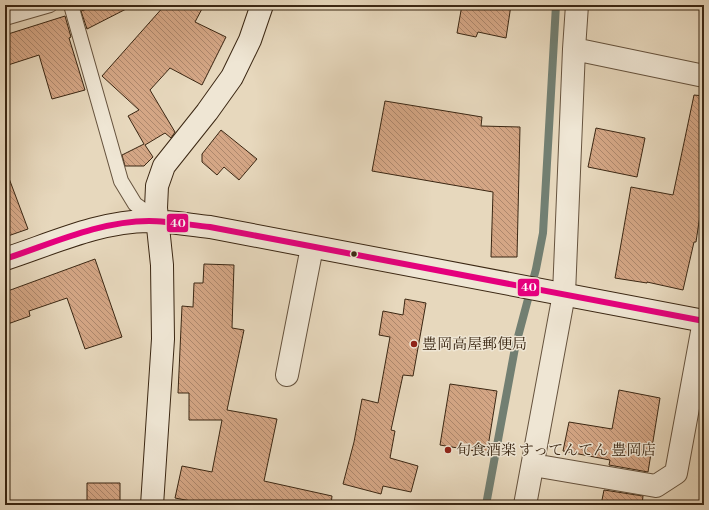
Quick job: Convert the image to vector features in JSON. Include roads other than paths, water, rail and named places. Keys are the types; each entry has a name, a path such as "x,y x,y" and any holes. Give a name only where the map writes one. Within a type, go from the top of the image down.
{"street":[{"path":"152,505 163,339 163,294 159,221 156,197 157,186 164,166 208,112 232,77 250,40 262,5"},
{"path":"525,505 533,465 556,293 576,5"},
{"path":"574,49 704,76"},
{"path":"5,259 102,227 126,222 159,221 210,227 704,321 676,473 656,486 533,465"},
{"path":"287,375 312,247"}],"lane":[{"path":"5,18 50,5"},
{"path":"71,5 121,181 135,204 159,221"}],"waterway":[{"path":"486,505 515,348 536,269 543,233 556,5"}],"place":[{"name":"豊岡高屋郵便局","path":"414,344"},
{"name":"旬食酒楽 すってんてん 豊岡店","path":"448,450"}]}
